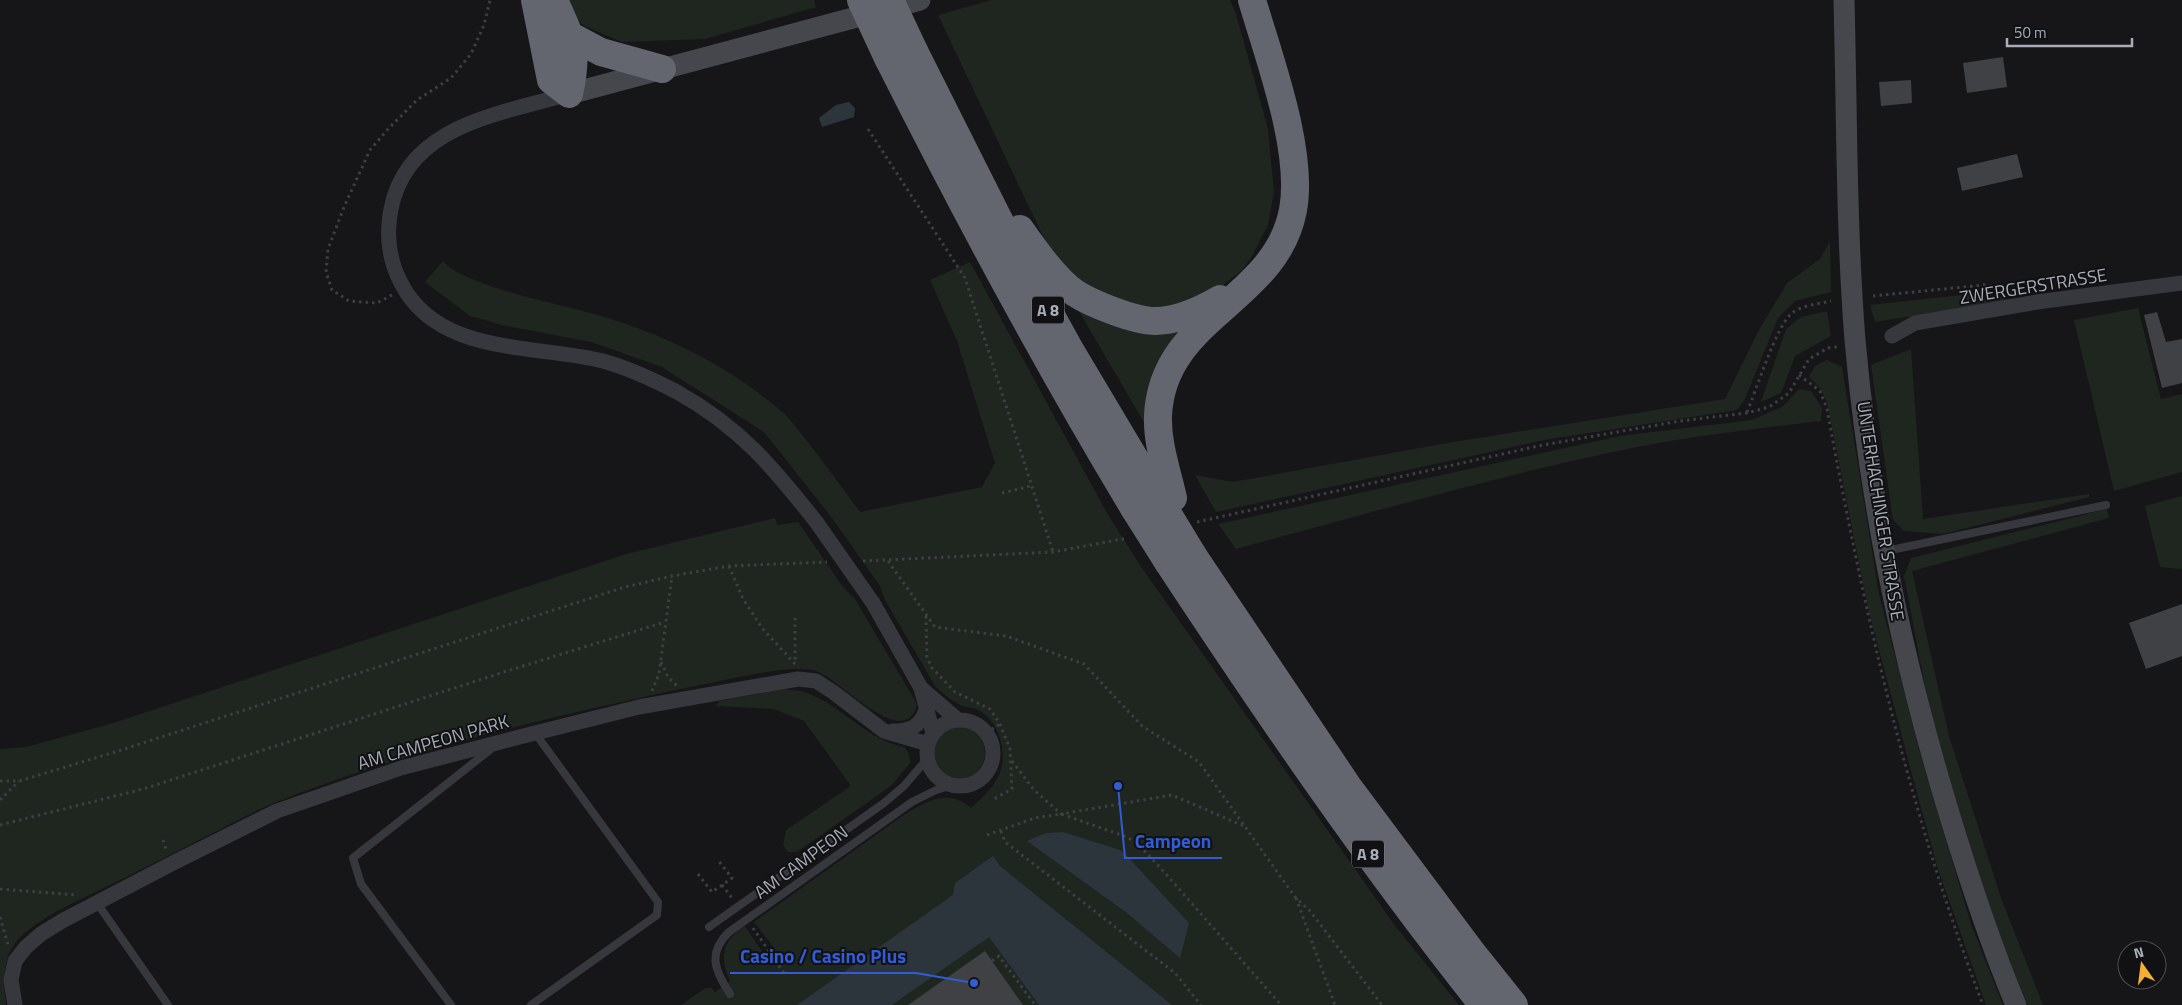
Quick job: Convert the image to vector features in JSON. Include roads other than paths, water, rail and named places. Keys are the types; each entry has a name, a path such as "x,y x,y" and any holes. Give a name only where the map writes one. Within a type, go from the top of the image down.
{"highway":[{"path":"535,0 550,80 569,94 575,61 571,36 554,0"},
{"name":"A 8","path":"861,0 888,58 984,244 1049,363 1156,502"},
{"name":"A 8","path":"890,0 1004,230 1156,502 1181,559 1328,799 1399,896 1483,1005"},
{"path":"1181,559 1156,502 1160,443 1158,417 1160,395 1168,372 1181,350 1197,330 1260,276 1285,236 1293,212 1295,175 1287,120 1252,0"},
{"path":"571,36 601,52 662,69"},
{"path":"945,113 1044,263 1075,293 1112,310 1155,321 1197,312 1260,276"},
{"name":"A 8","path":"1181,559 1349,788 1470,950 1514,1005"}],"main road":[{"path":"569,94 920,0"},
{"name":"UNTERHACHINGER STRASSE","path":"1844,0 1850,267 1868,453 1884,552 1928,746 1964,864 1998,963 2016,1005"}],"street":[{"path":"569,94 459,127 432,142 416,155 394,191 388,233 391,256 396,273 404,289 426,314 441,326 457,334 498,345 558,352 604,362 642,375 677,392 712,413 740,435 765,459 818,523 873,603 921,688 926,710 929,746 932,771 941,780 953,785 966,785 978,780 986,773 993,753 991,742 986,733 979,725 969,721 958,720 944,724 929,746"},
{"name":"ZWERGERSTRASSE","path":"1892,336 1916,323 2037,302 2182,283"},
{"name":"AM CAMPEON PARK","path":"15,1005 11,980 14,960 26,946 62,921 277,811 401,768 639,707 798,679 816,681 884,731 929,746"},
{"path":"921,688 958,720"},
{"path":"884,731 904,731 915,727 922,720 926,710"}],"lane":[{"path":"1884,552 2106,505"},
{"path":"531,1005 657,915 658,902 535,733"},
{"path":"451,1005 361,884 353,858 500,742"},
{"name":"AM CAMPEON","path":"709,927 884,803 904,786 929,746"},
{"name":"AM CAMPEON","path":"730,994 718,973 715,959 717,948 729,932 912,802 936,790 953,785"},
{"path":"97,903 168,1005"}],"place":[{"name":"Campeon","path":"1118,786"},
{"name":"Casino / Casino Plus","path":"974,983"}]}
